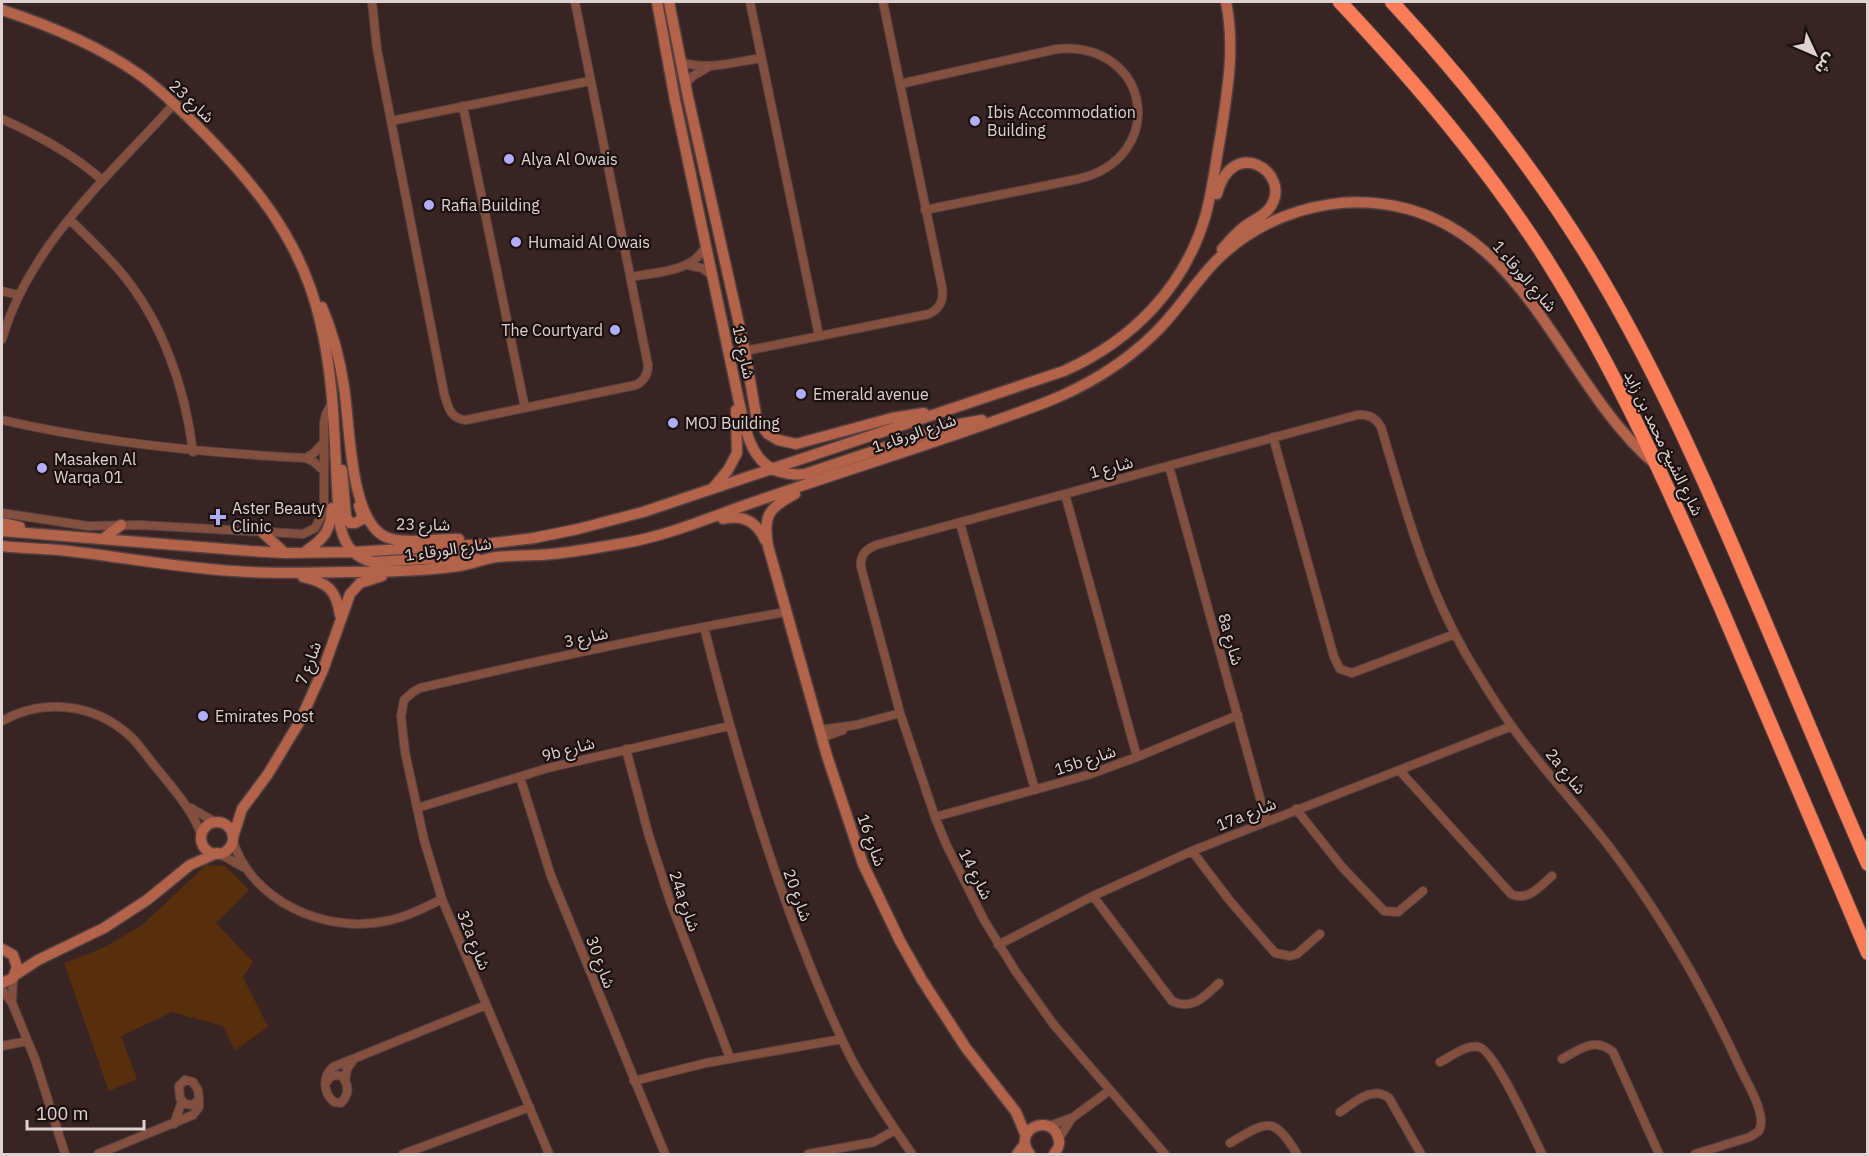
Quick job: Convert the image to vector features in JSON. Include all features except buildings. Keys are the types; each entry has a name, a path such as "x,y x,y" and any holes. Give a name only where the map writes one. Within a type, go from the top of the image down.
{"highway":[{"name":"شارع الشيخ محمد بن زايد","path":"1340,2 1433,106 1514,212 1576,309 1626,400 1691,536 1868,953"},
{"name":"شارع الشيخ محمد بن زايد","path":"1392,2 1459,78 1504,136 1589,258 1625,322 1660,387 1719,511 1868,864"},
{"path":"1857,840 1868,850"}],"street":[{"path":"372,2 377,49 444,393 449,411 455,417 466,420 636,385 644,379 648,365 575,2"},
{"name":"شارع 13","path":"657,2 675,100 749,444 758,457 771,468"},
{"name":"شارع 13","path":"669,2 758,420 768,434 784,442 802,444 891,418 943,412"},
{"path":"750,2 819,336"},
{"path":"745,351 935,311 941,303 943,295 883,2"},
{"name":"شارع الورقاء 1","path":"2,531 285,553 353,552 486,544 553,534 593,525 711,490 1064,371 1112,345 1144,320 1181,271 1195,244 1210,199 1228,88 1231,42 1226,2"},
{"name":"شارع 23","path":"2,10 57,31 137,72 172,102 247,179 279,224 328,320 347,403 352,467 358,492 375,530 394,540 457,539 486,544"},
{"path":"900,84 1057,49 1075,48 1092,51 1107,58 1121,69 1131,83 1137,98 1136,131 1129,145 1120,158 1094,176 925,210"},
{"path":"685,84 698,72 710,67 761,58"},
{"path":"681,62 710,67"},
{"path":"391,121 590,81"},
{"path":"2,339 18,295 38,260 102,180 172,102"},
{"path":"463,106 525,408"},
{"path":"2,119 58,148 86,166 102,180"},
{"path":"1195,244 1208,219 1225,173 1234,166 1245,163 1256,164 1266,170 1273,179 1275,190 1271,207 1233,237 1223,248 1215,263"},
{"name":"شارع الورقاء 1","path":"2,546 72,551 208,569 288,573 393,571 459,566 482,560 579,551 647,538 687,527 1064,395 1095,379 1124,359 1164,325 1215,263 1235,245 1263,226 1294,213 1320,205 1348,202 1376,202 1403,207 1430,216 1454,229 1492,258 1539,312 1612,420 1639,450 1660,468"},
{"path":"70,220 120,271 137,294 154,324 177,377 185,404 193,452"},
{"path":"688,265 699,257 706,245"},
{"path":"631,277 688,265 702,268 714,277"},
{"name":"شارع 23","path":"307,277 326,345 333,402 336,484 340,526 344,539 353,552 367,560 380,562 457,557 482,560"},
{"path":"2,291 18,295"},
{"path":"711,490 729,470 735,458 738,443 736,412 738,398"},
{"path":"2,513 77,525 121,525 298,535 307,533 315,528 324,512 325,418 333,402"},
{"name":"شارع 1","path":"862,556 876,545 1357,415 1371,417"},
{"name":"2a شارع","path":"1371,417 1381,426 1412,531 1435,592 1455,633 1512,726 1613,851 1681,954 1712,1008 1750,1090 1762,1121 1759,1131 1750,1137 1695,1155"},
{"path":"2,420 90,438 193,452 306,458 324,471"},
{"path":"771,468 791,475 805,474 950,426 998,420"},
{"path":"334,429 342,465 346,517 350,523 355,524 361,520 362,515 352,486 352,467"},
{"path":"1273,437 1334,657 1340,669 1346,673 1360,670 1455,633"},
{"path":"306,458 317,451 324,442"},
{"name":"8a شارع","path":"1169,466 1266,820"},
{"name":"شارع 16","path":"813,483 779,502 771,511 765,526 768,546 820,734 863,864 900,941 948,1022 990,1081 1016,1112 1027,1145"},
{"path":"305,552 319,543 328,531 336,484"},
{"path":"1065,494 1137,758"},
{"name":"شارع 16","path":"687,527 732,517 741,518 756,526 768,546"},
{"path":"2,523 49,534"},
{"path":"960,523 1035,790"},
{"path":"104,538 121,525"},
{"path":"263,533 285,553"},
{"name":"شارع 14","path":"862,556 861,567 900,713 946,844 998,945 1054,1025 1165,1155"},
{"name":"شارع 7","path":"233,839 242,809 268,774 300,721 322,670 347,599 356,586 393,571"},
{"path":"288,573 326,585 336,598 340,617"},
{"name":"شارع 3","path":"403,727 400,711 404,700 413,692 428,687 786,608"},
{"name":"شارع 20","path":"704,627 729,726 768,853 819,988 842,1039 867,1085 912,1155"},
{"path":"2,721 18,713 47,706 77,709 115,724 131,737 185,803 193,816 206,849 244,867 263,888 298,911 327,921 356,924 385,922 404,917 442,899"},
{"path":"820,734 900,713"},
{"name":"15b شارع","path":"935,817 1035,790 1137,758 1238,715"},
{"name":"9b شارع","path":"417,808 520,777 626,749 729,726"},
{"name":"17a شارع","path":"998,945 1093,896 1192,851 1266,820 1400,771 1512,726"},
{"name":"32a شارع","path":"403,727 405,752 417,808 442,899 549,1155"},
{"name":"24a شارع","path":"626,749 669,901 730,1058"},
{"path":"1400,771 1511,894 1524,897 1530,895 1552,876"},
{"name":"شارع 30","path":"520,777 551,876 665,1155"},
{"path":"185,803 215,822 227,826 244,867"},
{"name":"شارع 7","path":"215,822 242,809"},
{"path":"1296,809 1342,867 1384,911 1391,913 1403,910 1424,891"},
{"path":"190,865 207,826 215,822"},
{"path":"2,983 43,958 119,919 161,890 190,865 229,848 233,839"},
{"path":"1192,851 1230,901 1275,953 1290,956 1297,954 1320,934"},
{"path":"1093,896 1172,1001 1187,1005 1195,1003 1219,983"},
{"path":"2,949 13,955 43,958"},
{"path":"12,1002 17,963 13,955"},
{"path":"2,990 12,1002 38,1068 66,1155"},
{"path":"355,1058 347,1069 345,1081 348,1092 338,1104 328,1096 326,1083 327,1074 333,1067 355,1058 486,1005"},
{"path":"634,1081 730,1058 842,1039"},
{"path":"2,1046 27,1041"},
{"path":"1562,1059 1593,1044 1600,1044 1613,1052 1659,1155"},
{"path":"1440,1062 1469,1047 1479,1047 1488,1053 1542,1155"},
{"path":"326,1083 330,1076 334,1075 342,1077 345,1081"},
{"path":"98,1155 193,1116 199,1107 199,1099 196,1085 185,1080 179,1086 182,1101 189,1106 197,1103 199,1099"},
{"path":"1058,1149 1072,1118 1108,1088"},
{"path":"1340,1112 1371,1093 1383,1094 1392,1103 1421,1155"},
{"path":"174,1124 182,1101"},
{"path":"403,1155 530,1107"},
{"name":"شارع 16","path":"1016,1112 1044,1126"},
{"path":"1017,1155 1027,1145 1029,1131 1072,1118"},
{"path":"1230,1143 1262,1126 1270,1125 1284,1132 1297,1155"},
{"path":"1044,1126 1057,1133 1058,1149"},
{"path":"808,1155 874,1143 895,1130"}],"shaded area":[{"path":"206,865 225,866 249,890 216,923 253,962 243,977 268,1027 235,1050 223,1026 172,1012 121,1036 137,1079 109,1091 64,963 103,948 141,926"}],"place":[{"name":"Ibis Accommodation Building","path":"975,121"},
{"name":"Alya Al Owais","path":"509,159"},
{"name":"Rafia Building","path":"429,205"},
{"name":"Humaid Al Owais","path":"516,242"},
{"name":"The Courtyard","path":"615,330"},
{"name":"Emerald avenue","path":"801,394"},
{"name":"MOJ Building","path":"673,423"},
{"name":"Masaken Al Warqa 01","path":"42,468"},
{"name":"Aster Beauty Clinic","path":"218,517"},
{"name":"Emirates Post","path":"203,716"}]}
